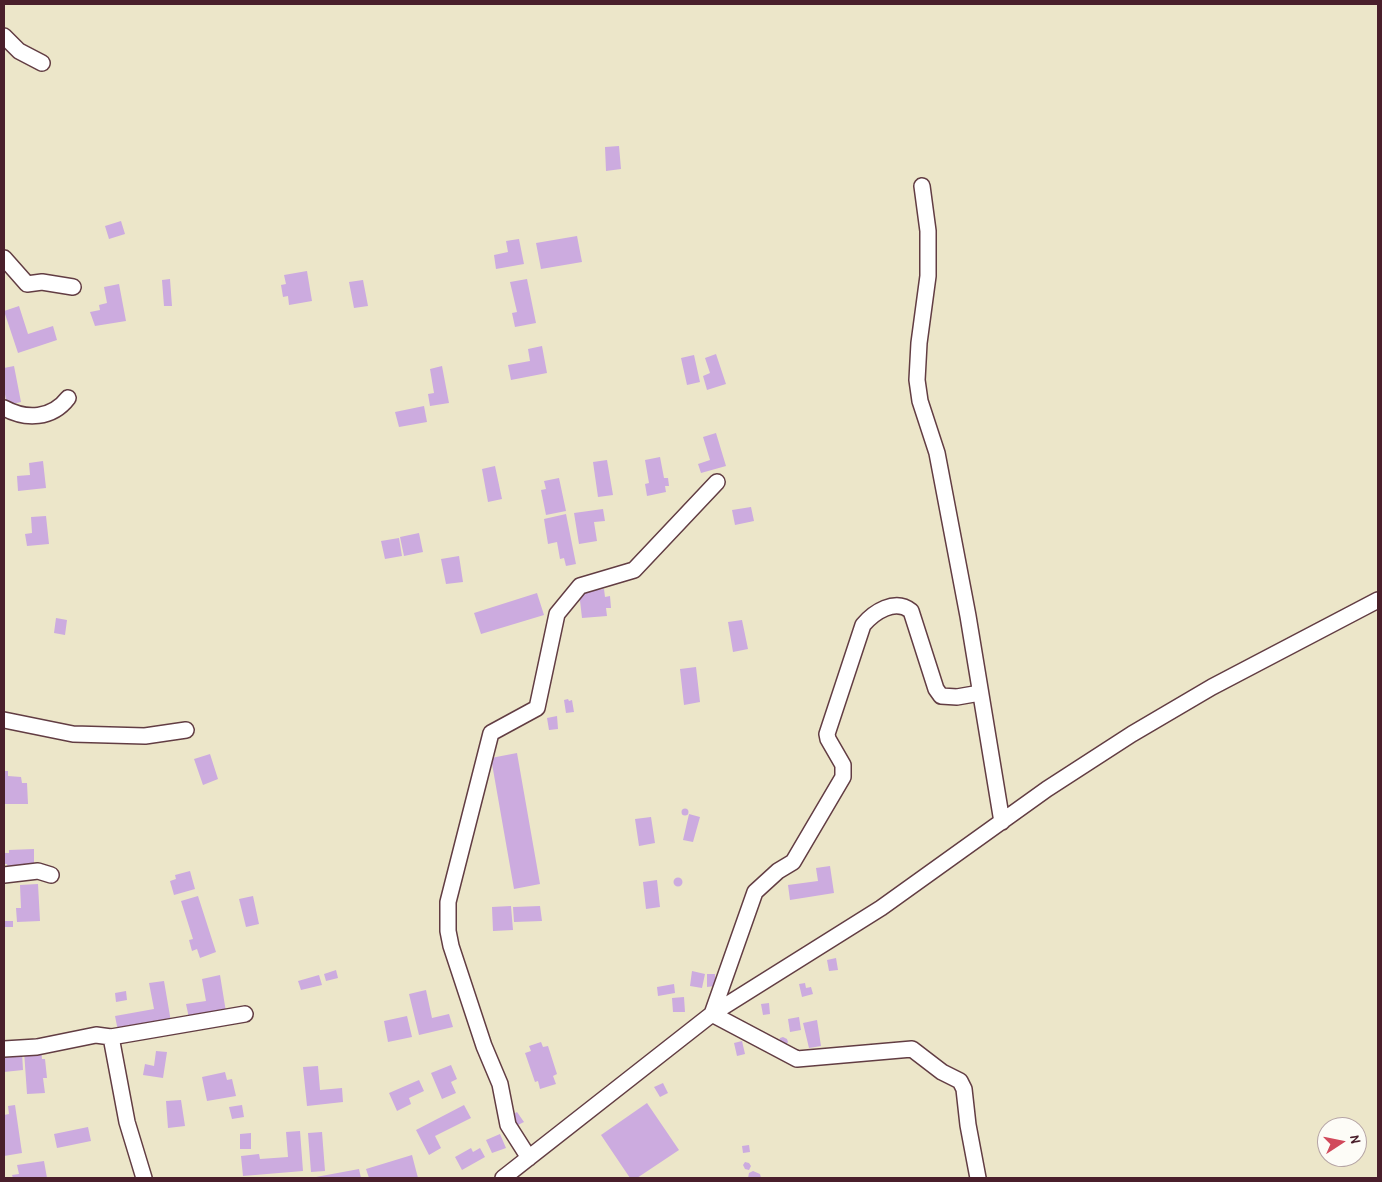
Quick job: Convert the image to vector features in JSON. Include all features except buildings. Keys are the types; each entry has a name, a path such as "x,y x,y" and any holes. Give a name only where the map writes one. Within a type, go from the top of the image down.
{"street":[{"path":"4,36 19,51 42,63"},
{"path":"922,186 928,231 928,276 921,318 917,380 920,401 937,453 1002,822"},
{"path":"4,256 27,284 42,282 73,287"},
{"path":"4,408 14,414 36,417 48,414 62,406 68,398"},
{"path":"529,1158 508,1125 500,1084 484,1046 451,946 448,931 448,902 491,733 537,708 557,614 580,586 634,570 717,482"},
{"path":"503,1178 712,1014 881,908 1002,822 1046,788 1212,687 1378,600"},
{"path":"712,1014 755,892 778,871 793,862 843,777 844,765 827,734 863,625 871,616 887,608 898,605 906,606 911,611 936,689 941,696 957,697 980,693"},
{"path":"4,720 73,734 145,736 186,730"},
{"path":"4,874 38,871 50,875"},
{"path":"4,1049 37,1046 96,1035 111,1037 245,1014"},
{"path":"712,1014 797,1059 912,1049 942,1072 960,1081 964,1090 978,1178"},
{"path":"111,1037 127,1122 144,1178"}]}
